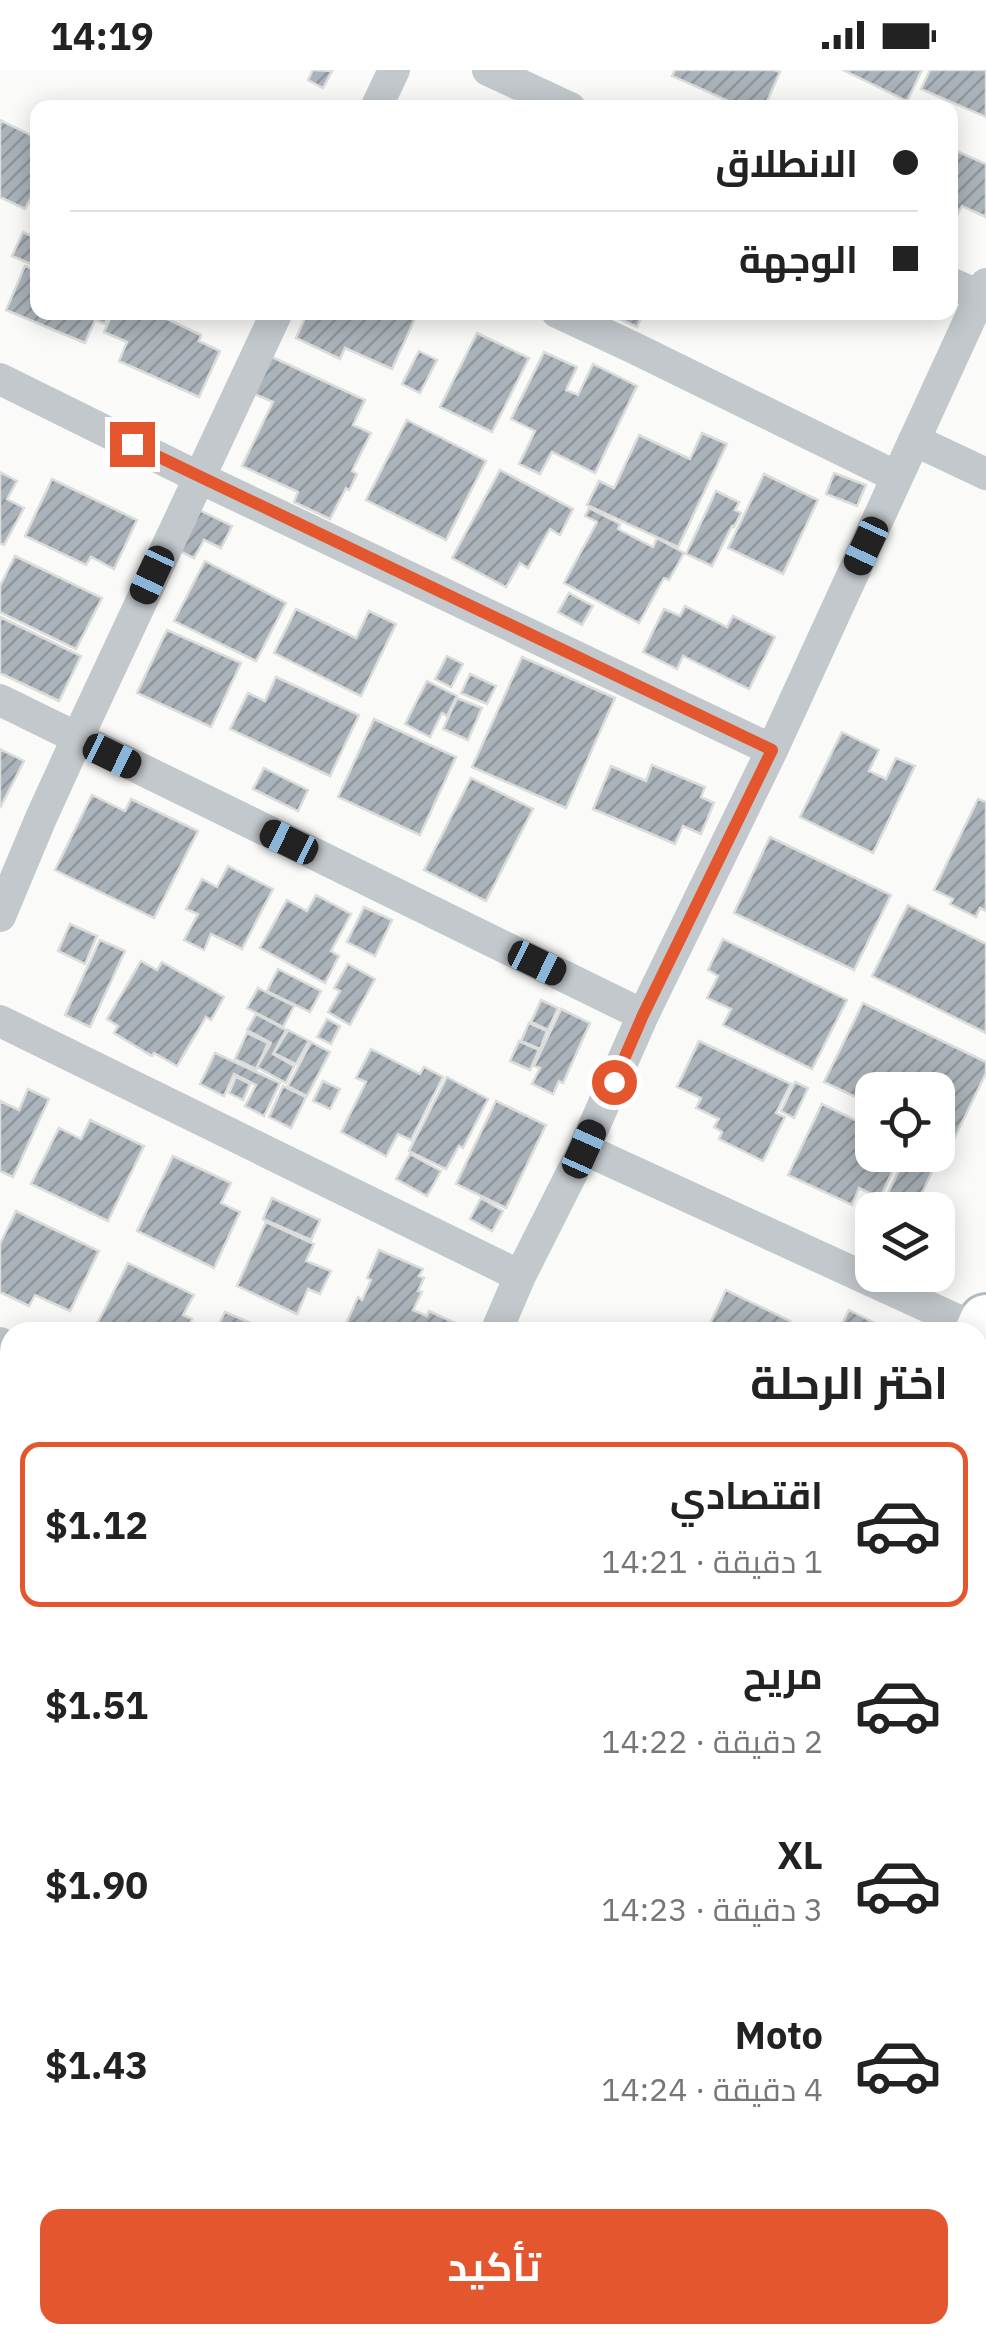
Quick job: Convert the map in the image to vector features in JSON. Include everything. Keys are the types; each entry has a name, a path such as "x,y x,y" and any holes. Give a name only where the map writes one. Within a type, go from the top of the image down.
{"street":[{"path":"380,100 394,70"},
{"path":"488,70 553,100"},
{"path":"500,1322 772,750 983,290 958,284"},
{"path":"0,916 77,738 273,320"},
{"path":"574,320 897,478"},
{"path":"0,379 772,750"},
{"path":"914,440 986,474"},
{"path":"0,700 643,1015"},
{"path":"0,1021 520,1276"},
{"path":"584,1149 964,1322"}],"building":[{"path":"313,70 332,71 323,88 308,80"},
{"path":"675,70 780,72 768,100 726,100 672,76"},
{"path":"843,70 922,70 905,100"},
{"path":"930,70 986,70 986,117 958,105 958,100 947,100 921,89"},
{"path":"0,120 30,135 30,199 25,209 0,197"},
{"path":"958,152 986,164 986,217 962,206 958,213"},
{"path":"23,232 30,235 30,264 12,256"},
{"path":"25,266 30,268 30,320 95,320 85,343 6,310"},
{"path":"109,320 169,320 201,335 199,341 220,351 199,397 119,361 127,342 104,332"},
{"path":"304,320 414,320 392,369 345,348 340,359 296,338"},
{"path":"622,320 640,320 637,327"},
{"path":"477,333 529,358 492,432 440,407"},
{"path":"419,351 437,360 420,393 402,384"},
{"path":"544,352 577,367 566,390 578,395 593,364 637,386 595,473 552,452 540,474 519,464 535,431 511,419"},
{"path":"270,356 365,400 353,425 371,433 352,471 357,474 330,519 294,502 298,492 242,466 273,402 252,393"},
{"path":"407,420 486,461 446,540 366,500"},
{"path":"702,433 727,444 678,547 587,505 599,481 614,488 639,435 690,459"},
{"path":"500,470 573,509 560,535 550,529 528,568 520,563 506,587 452,558"},
{"path":"0,472 17,481 7,499 24,508 4,545 0,543"},
{"path":"834,473 866,485 857,506 826,494"},
{"path":"764,474 818,500 783,574 728,548"},
{"path":"52,479 137,520 114,569 91,557 86,565 25,536"},
{"path":"716,491 739,502 735,510 741,513 712,566 686,554"},
{"path":"589,508 653,547 657,538 684,553 669,580 664,578 639,623 564,583 597,522 585,516"},
{"path":"197,509 232,526 221,548 204,540 194,558 177,550"},
{"path":"15,556 102,598 76,649 0,612 0,586"},
{"path":"205,561 286,603 256,661 174,621"},
{"path":"569,593 593,606 582,625 558,612"},
{"path":"685,606 727,627 733,616 775,637 749,689 683,656 677,669 643,652 664,609 680,616"},
{"path":"296,609 356,638 369,611 396,624 361,696 274,653"},
{"path":"0,617 81,656 59,701 0,673"},
{"path":"167,630 241,663 211,727 137,693"},
{"path":"447,656 463,664 451,687 435,679"},
{"path":"522,657 615,698 566,808 472,767"},
{"path":"470,674 496,686 487,704 461,693"},
{"path":"276,677 359,715 330,776 230,729 248,693 265,701"},
{"path":"427,681 457,696 447,716 442,713 430,737 405,724"},
{"path":"457,698 482,708 468,740 443,729"},
{"path":"374,719 456,757 420,835 338,797"},
{"path":"842,732 879,750 869,771 886,779 896,758 915,766 873,853 800,817"},
{"path":"0,749 24,761 0,808"},
{"path":"652,765 705,787 701,797 714,803 701,834 683,826 675,844 593,809 611,766 646,781"},
{"path":"264,768 308,790 298,811 253,789"},
{"path":"471,778 533,809 486,901 424,870"},
{"path":"92,795 125,811 131,799 198,831 154,918 55,870"},
{"path":"978,799 986,802 986,911 980,908 976,917 950,904 953,899 934,890"},
{"path":"770,837 891,895 854,970 734,913"},
{"path":"228,866 273,889 242,949 211,934 204,950 184,940 198,914 186,909 202,879 217,887"},
{"path":"316,895 351,914 331,951 339,956 325,983 260,948 287,900 307,911"},
{"path":"908,905 986,944 986,1033 872,976"},
{"path":"364,907 392,920 375,956 347,942"},
{"path":"70,924 97,936 85,964 58,951"},
{"path":"723,939 847,1000 812,1069 723,1025 731,1009 707,998 718,976 708,970"},
{"path":"100,940 125,951 90,1027 65,1015"},
{"path":"141,961 157,970 162,962 224,997 211,1020 206,1017 177,1066 114,1033 118,1026 107,1019"},
{"path":"348,964 375,979 350,1025 328,1012 340,991 334,988"},
{"path":"278,969 321,991 310,1012 267,991"},
{"path":"258,988 294,1006 283,1027 247,1008"},
{"path":"541,1000 558,1008 548,1030 531,1022"},
{"path":"863,1003 986,1062 986,1073 955,1137 955,1072 855,1072 855,1097 824,1082"},
{"path":"561,1009 590,1023 563,1083 559,1081 553,1094 532,1084 540,1068 534,1066"},
{"path":"256,1014 286,1030 273,1054 294,1066 286,1083 257,1067 271,1043 247,1030"},
{"path":"327,1019 340,1026 331,1044 317,1037"},
{"path":"529,1023 547,1031 540,1049 521,1041"},
{"path":"288,1030 309,1041 296,1064 274,1053"},
{"path":"247,1033 268,1043 256,1069 235,1059"},
{"path":"519,1041 539,1050 530,1070 510,1061"},
{"path":"699,1041 791,1084 776,1113 785,1117 763,1161 719,1139 722,1132 714,1127 719,1119 696,1108 701,1098 677,1087"},
{"path":"311,1042 330,1052 307,1096 288,1086"},
{"path":"371,1049 420,1074 424,1067 443,1077 411,1140 398,1134 386,1156 341,1132 366,1082 356,1078"},
{"path":"215,1053 280,1083 264,1116 245,1106 256,1085 234,1074 224,1096 200,1084"},
{"path":"236,1077 250,1084 243,1100 229,1093"},
{"path":"447,1077 488,1099 463,1148 459,1146 446,1169 409,1151"},
{"path":"323,1081 340,1089 330,1109 313,1101"},
{"path":"795,1082 808,1088 794,1118 781,1111"},
{"path":"283,1086 306,1097 291,1128 269,1117"},
{"path":"28,1089 49,1099 13,1177 0,1171 0,1101 19,1110"},
{"path":"496,1101 546,1125 506,1208 456,1184"},
{"path":"822,1104 855,1120 855,1172 892,1172 883,1192 859,1188 852,1205 788,1175"},
{"path":"90,1120 144,1146 108,1221 31,1184 59,1128 81,1139"},
{"path":"410,1154 441,1171 427,1196 396,1179"},
{"path":"173,1156 231,1183 221,1203 240,1212 214,1268 137,1231"},
{"path":"898,1172 932,1172 922,1192 889,1192"},
{"path":"272,1198 320,1220 311,1240 263,1219"},
{"path":"481,1198 503,1211 492,1231 470,1219"},
{"path":"16,1211 99,1251 70,1311 35,1295 29,1306 0,1292 0,1244"},
{"path":"266,1222 314,1244 306,1261 331,1271 320,1294 308,1289 297,1314 237,1286"},
{"path":"379,1250 423,1269 418,1291 422,1292 413,1310 427,1316 429,1311 453,1322 347,1322 358,1297 362,1300 371,1280 367,1278"},
{"path":"128,1263 194,1295 183,1315 192,1319 190,1322 98,1322"},
{"path":"726,1290 790,1321 789,1322 711,1322"},
{"path":"849,1310 873,1322 843,1322"},
{"path":"225,1312 248,1322 220,1322"}],"route":[{"path":"132,444 772,750 614,1082"}]}
